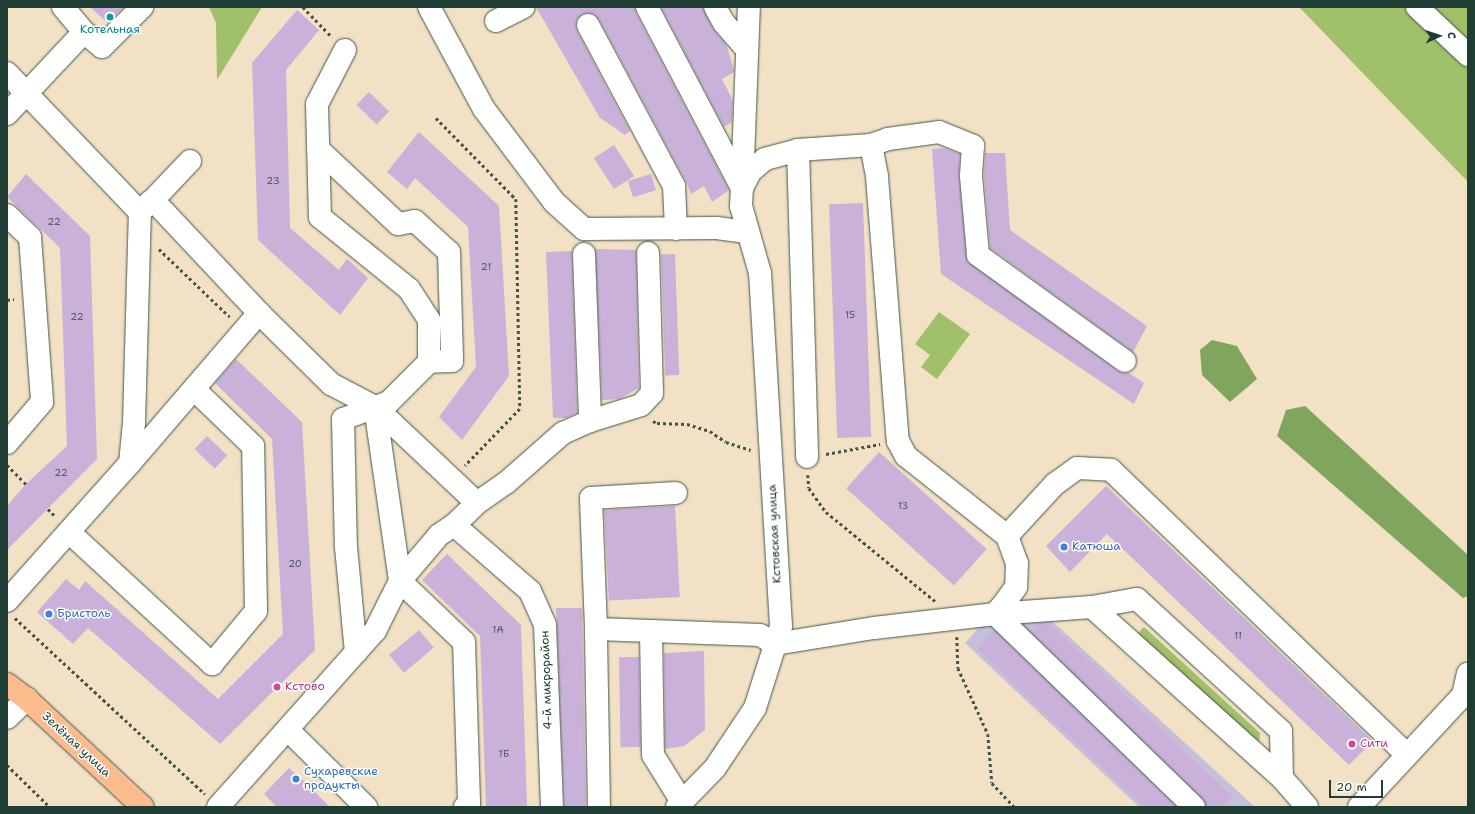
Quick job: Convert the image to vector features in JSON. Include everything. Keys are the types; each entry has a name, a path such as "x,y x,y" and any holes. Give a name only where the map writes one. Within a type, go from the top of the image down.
{"main road":[{"name":"Зелёная улица","path":"7,684 27,700 144,807"}],"street":[{"path":"63,7 84,32 102,47 142,7"},
{"path":"429,7 484,109 554,202 584,229 717,228 748,232"},
{"path":"496,21 524,7"},
{"path":"647,7 742,188"},
{"path":"715,7 724,23 747,49"},
{"name":"Кстовская улица","path":"679,804 715,768 755,708 780,626 760,273 741,206 749,7"},
{"path":"1417,7 1468,55"},
{"path":"588,25 674,186 676,229"},
{"path":"7,114 84,32"},
{"path":"345,50 317,104 320,217 410,290 429,320 429,362"},
{"path":"7,74 144,214 259,313 331,384 374,407 477,503"},
{"path":"742,188 750,172 765,159 798,150 871,145 888,139 939,132 973,146 971,176 978,255 1125,361"},
{"path":"871,145 877,177 898,441 906,456 1007,536 1017,563 1016,587 994,614"},
{"path":"318,149 398,224 415,221 449,252 452,361 429,362 389,402 343,419 346,547 356,653"},
{"path":"798,150 807,457"},
{"path":"130,463 134,423 144,214 190,161"},
{"path":"7,215 30,237 42,402 7,443"},
{"path":"218,807 375,631 400,581 439,536 454,525 477,503 506,482 563,433 590,421 641,405 652,393 648,252"},
{"path":"584,254 590,421"},
{"path":"10,609 69,532 259,313"},
{"path":"69,532 212,664 256,611 253,446 194,389"},
{"path":"374,407 400,581 464,642 469,803 465,807"},
{"path":"1007,536 1054,484 1077,468 1111,470 1407,755"},
{"path":"599,807 596,629 591,498 676,493"},
{"name":"4-й микрорайон","path":"454,525 530,591 545,625 552,807"},
{"path":"596,629 760,635 775,644 874,628 994,614 1092,607 1137,599 1281,731 1282,778"},
{"path":"1092,607 1282,778 1307,807"},
{"path":"994,614 1194,807"},
{"path":"651,631 653,755 679,804"},
{"path":"1359,807 1463,695 1468,674"},
{"path":"7,718 27,700"},
{"path":"288,730 366,807"}],"path":[{"path":"303,7 345,50"},
{"path":"436,118 516,199 520,409 452,479"},
{"path":"144,214 244,330"},
{"path":"632,408 657,423 687,424 710,431 726,442 771,457"},
{"path":"898,441 807,457 809,488 826,512 957,618 958,668 988,734 992,783 1014,807"},
{"path":"7,465 26,484"},
{"path":"10,609 218,807"},
{"path":"7,765 50,807"}],"shaded area":[{"path":"1051,620 1255,807 1139,807 965,643 983,623"}],"green space":[{"path":"209,7 262,7 217,80 216,23"},
{"path":"1299,7 1468,7 1468,182"},
{"path":"939,312 970,334 937,379 921,367 930,355 915,344"},
{"path":"1212,340 1237,346 1257,379 1230,402 1202,375 1200,350"},
{"path":"1305,406 1468,555 1468,596 1463,598 1277,436 1286,410"},
{"path":"1144,627 1260,733 1259,747 1134,637"}],"building":[{"name":"Котельная","path":"90,7 124,7 108,23"},
{"path":"536,7 635,7 636,13 729,190 712,202 704,186 691,194 685,180 599,19 594,14 588,13 582,14 577,19 577,31 630,131 625,135 600,118"},
{"path":"661,7 703,7 713,29 726,44 734,72 722,79 733,101 732,122 724,127"},
{"path":"297,10 319,30 286,70 290,228 339,270 347,259 368,278 340,315 258,240 252,63"},
{"path":"369,92 389,111 377,124 356,105"},
{"path":"419,132 499,206 509,376 462,440 439,417 476,367 468,227 415,178 407,189 387,172"},
{"path":"614,145 634,176 614,189 594,158"},
{"path":"944,148 960,154 959,177 967,261 1118,371 1129,373 1144,383 1134,404 941,274 932,149"},
{"path":"985,153 1005,153 1010,230 1147,326 1133,352 990,248 984,176"},
{"path":"26,174 90,236 97,459 7,550 7,506 26,484 67,446 60,248 7,197"},
{"path":"651,174 656,190 633,197 628,181"},
{"path":"863,203 871,437 837,438 829,204"},
{"path":"595,249 636,250 639,388 619,399 602,400"},
{"path":"572,251 577,413 566,418 553,418 546,252"},
{"path":"661,254 675,254 679,375 665,375"},
{"path":"236,359 302,422 315,650 220,744 88,628 73,644 37,612 66,579 79,590 85,581 218,699 283,634 272,439 215,383"},
{"path":"207,436 227,455 215,468 194,449"},
{"path":"879,452 987,549 954,585 846,488"},
{"path":"1106,486 1373,741 1349,765 1107,534 1070,572 1046,546"},
{"path":"675,506 680,597 609,601 604,510"},
{"path":"447,554 521,625 527,807 486,807 480,636 422,580"},
{"path":"556,608 582,608 586,807 564,807"},
{"path":"1037,624 1050,624 1233,797 1223,807 1206,807 1203,798 1031,632"},
{"path":"419,630 434,648 404,673 389,655"},
{"path":"994,630 1176,807 1144,807 977,649"},
{"path":"704,651 705,730 684,746 665,749 664,653"},
{"path":"619,657 639,657 641,747 621,747"},
{"path":"289,768 330,807 277,807 264,794"}],"place":[{"name":"Котельная","path":"110,17"},
{"name":"Катюша","path":"1064,547"},
{"name":"Бристоль","path":"49,614"},
{"name":"Кстово","path":"277,687"},
{"name":"Сити","path":"1352,744"},
{"name":"Сухаревские продукты","path":"296,779"}]}
